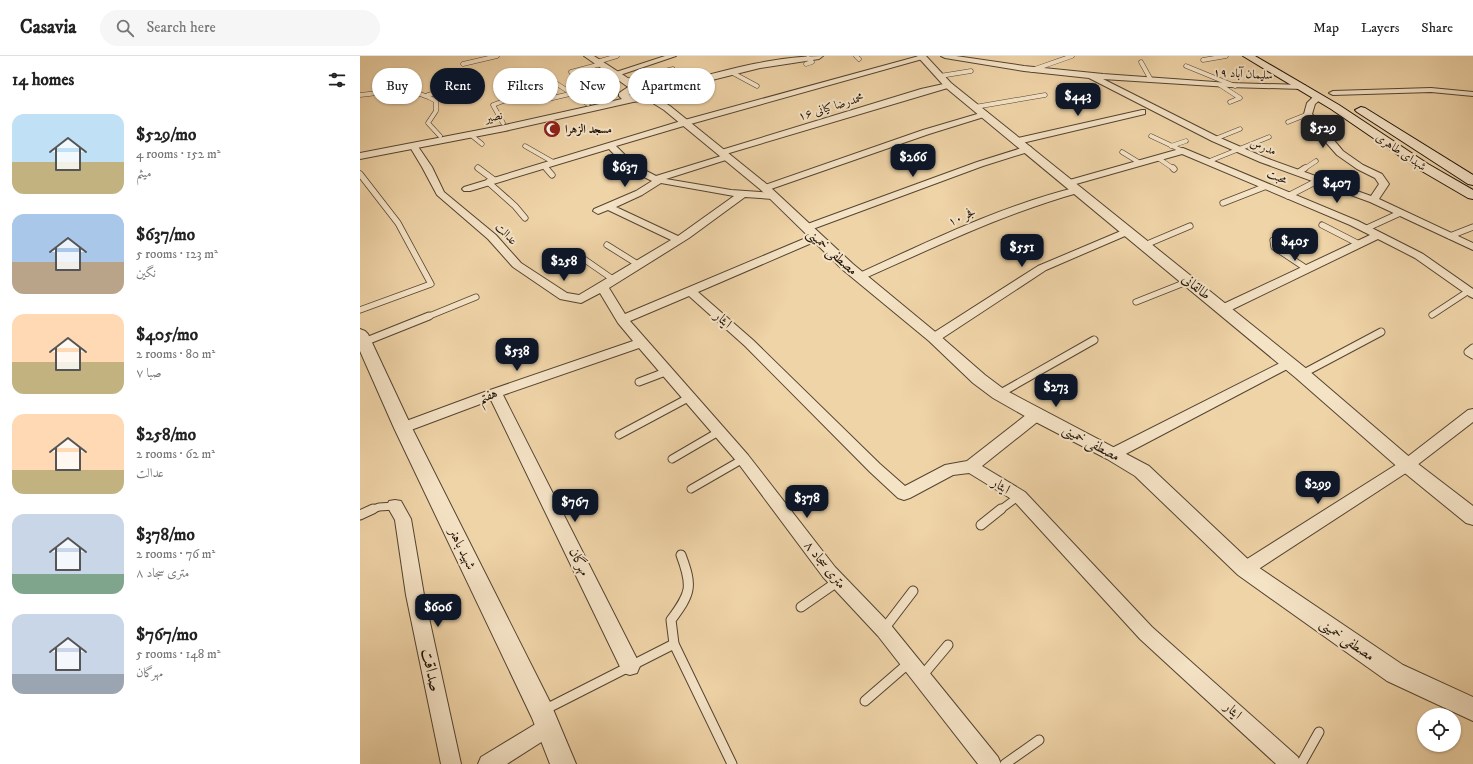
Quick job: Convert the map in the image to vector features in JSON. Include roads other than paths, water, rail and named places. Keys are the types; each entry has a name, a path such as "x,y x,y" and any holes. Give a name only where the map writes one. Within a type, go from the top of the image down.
{"main road":[{"name":"شهدای طاهری","path":"1248,56 1302,87 1326,93 1473,181"},
{"path":"1267,56 1302,75"},
{"name":"شهدای طاهری","path":"1326,93 1424,168 1473,195"}],"street":[{"path":"588,56 606,68"},
{"path":"620,72 672,56"},
{"path":"715,73 760,61 788,56"},
{"path":"715,75 760,65 807,61 819,56"},
{"name":"سلیمان آباد ۱۹","path":"946,56 1032,70 1092,76 1235,86 1302,87"},
{"path":"467,189 610,145 921,57"},
{"name":"طالقانی","path":"921,57 944,81 1302,374 1406,465 1473,517"},
{"name":"مدرس","path":"1092,76 1215,139 1262,160 1299,172 1373,200 1473,247"},
{"path":"620,78 628,83"},
{"path":"620,91 625,85 625,81"},
{"name":"محمدرضا کیانی ۱۶","path":"598,212 639,193 658,180 723,155 944,81"},
{"path":"620,94 628,90"},
{"path":"1373,200 1384,184 1379,176 1360,167 1340,153 1308,114 1311,103 1326,93 1431,90 1473,94"},
{"name":"مصطفی خمینی","path":"624,92 624,96 628,96"},
{"path":"360,151 392,148 588,104"},
{"name":"نصیر","path":"360,156 392,148 414,147 471,135 601,104"},
{"name":"مصطفی خمینی","path":"661,104 769,192 811,233 859,276 999,394 1036,415 1113,454 1142,472 1245,569 1395,673 1473,709"},
{"path":"610,145 630,166 639,172 658,180 672,184 755,196 769,192 980,111"},
{"path":"622,320 691,292 811,233 1023,145 1142,112"},
{"name":"عدالت","path":"414,147 440,193 467,218 492,236 517,265 564,296 581,299 679,240 721,212 743,194"},
{"name":"فجر ۱۰","path":"859,276 999,215 1073,186 1140,163 1183,152"},
{"name":"محبت","path":"1183,152 1378,235 1419,256 1470,293"},
{"path":"609,207 679,240"},
{"path":"934,338 1042,268 1128,231"},
{"path":"1223,309 1378,235"},
{"name":"۸ متری سجاد","path":"608,284 622,320 720,431 837,582 884,630 991,764"},
{"name":"ایثار","path":"691,292 749,343 875,468 904,494 950,469 971,467 1018,496 1146,633 1291,764"},
{"name":"شهید باهنر","path":"362,338 544,719 563,764"},
{"name":"هفتم","path":"404,428 495,393 641,343"},
{"path":"1113,454 1288,363"},
{"name":"مهرگان","path":"495,393 630,666"},
{"path":"1245,569 1406,465 1473,414"},
{"path":"971,467 1036,415"},
{"name":"صداقت","path":"394,506 403,519 415,595 450,764"},
{"path":"488,764 544,719"}],"lane":[{"path":"463,64 497,56"},
{"path":"583,68 616,56"},
{"path":"856,56 859,59"},
{"path":"1032,70 1072,56"},
{"path":"1203,60 1226,56"},
{"path":"1141,62 1150,80"},
{"path":"1186,66 1235,86"},
{"path":"944,81 972,71"},
{"path":"731,72 757,86"},
{"path":"1220,85 1240,98 1230,102"},
{"path":"360,95 400,90 417,91 428,95 436,101 436,111 428,123 440,136"},
{"path":"980,111 1045,96"},
{"path":"496,104 493,105 502,123"},
{"path":"1288,122 1308,114"},
{"path":"1215,139 1240,129"},
{"path":"471,135 482,144"},
{"name":"محبت","path":"1151,136 1183,152"},
{"path":"1207,162 1269,137"},
{"path":"1171,146 1186,140"},
{"path":"525,146 553,162"},
{"path":"1122,152 1140,163"},
{"path":"1158,158 1174,169"},
{"path":"1299,172 1316,160"},
{"path":"544,165 552,175"},
{"path":"478,168 525,218"},
{"path":"360,174 398,223 431,284 360,310"},
{"path":"1288,196 1319,180"},
{"path":"1223,203 1264,187"},
{"path":"1365,229 1400,213"},
{"path":"1322,225 1359,244"},
{"path":"1145,245 1190,226"},
{"path":"1450,236 1473,227"},
{"path":"1287,236 1273,240 1274,247 1307,269"},
{"path":"607,245 639,265"},
{"path":"578,255 608,284"},
{"path":"1136,302 1188,281"},
{"path":"1432,315 1470,293"},
{"path":"362,338 476,297"},
{"path":"1302,374 1380,332"},
{"path":"999,394 1094,340"},
{"path":"1473,348 1468,352 1473,355"},
{"path":"639,382 668,371"},
{"path":"619,435 690,397"},
{"path":"672,459 720,431"},
{"path":"691,489 743,459"},
{"path":"981,525 1018,496"},
{"path":"360,515 379,507 394,506"},
{"path":"681,554 691,586 682,605 671,620 674,644 732,764"},
{"path":"801,607 837,582"},
{"path":"884,630 913,591"},
{"path":"544,719 630,666 674,644"},
{"path":"922,676 948,645"},
{"path":"865,701 910,662"},
{"path":"1301,764 1319,732"},
{"path":"1005,764 1039,740"}],"place":[{"name":"مسجد الزهرا","path":"552,129"}]}
